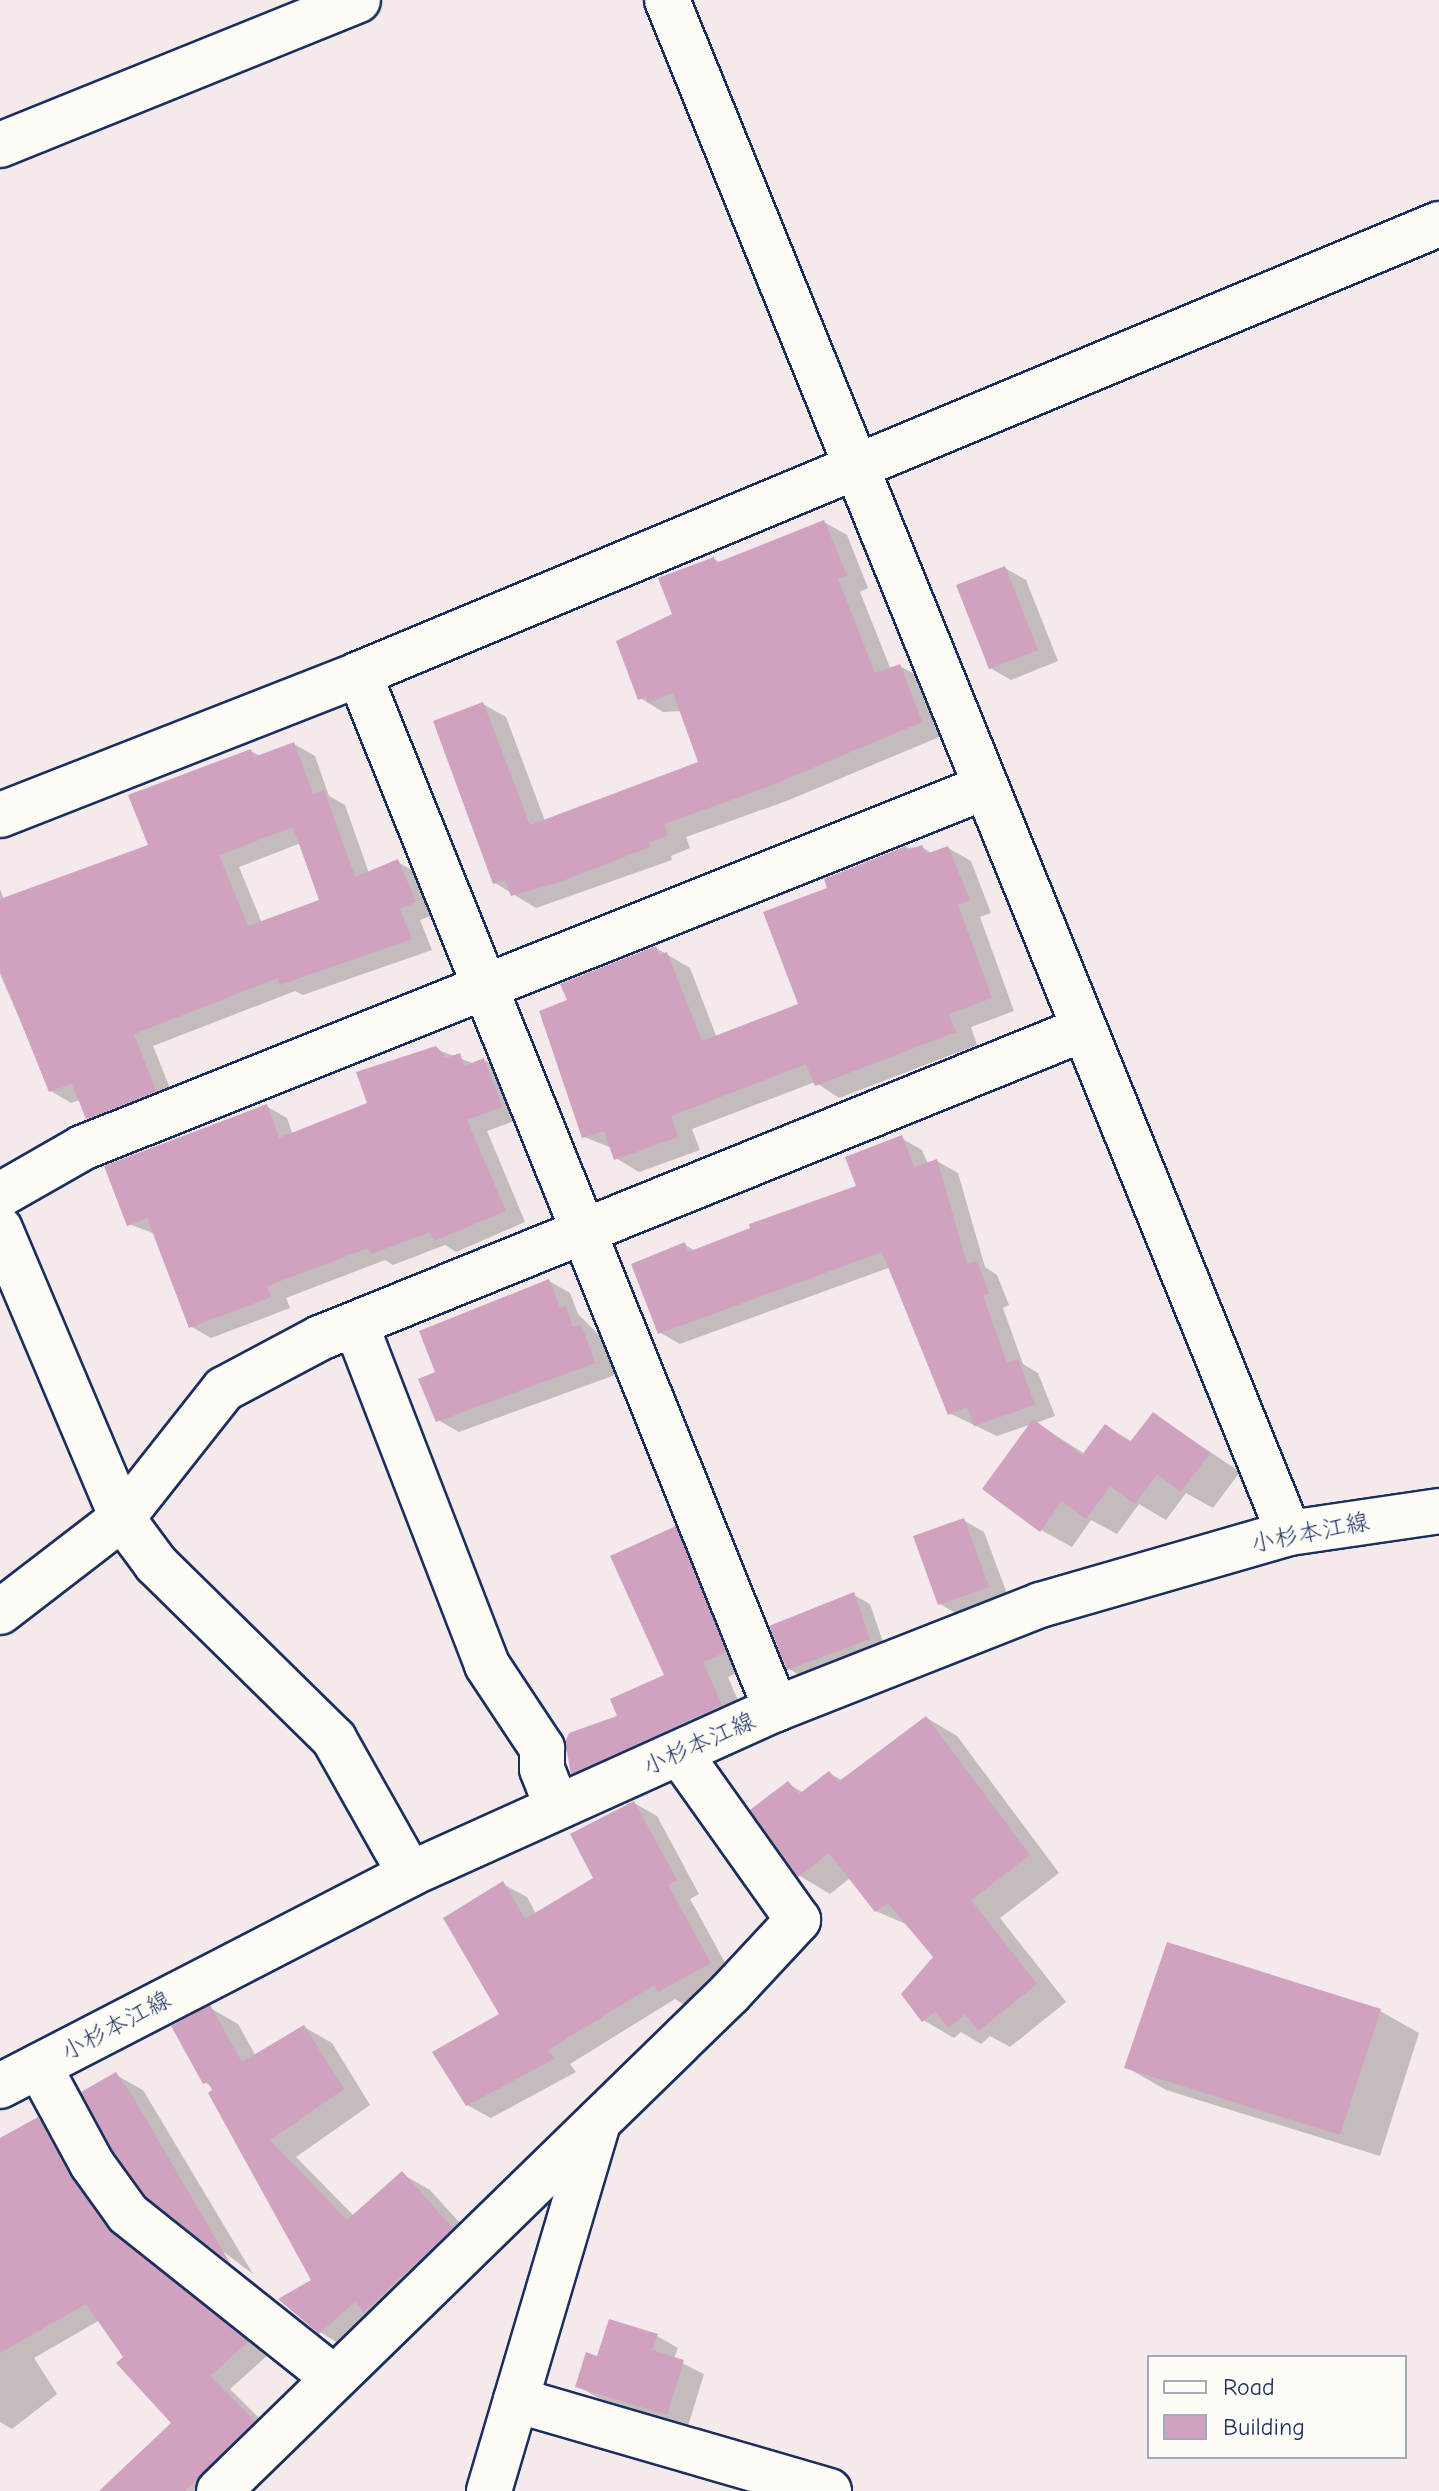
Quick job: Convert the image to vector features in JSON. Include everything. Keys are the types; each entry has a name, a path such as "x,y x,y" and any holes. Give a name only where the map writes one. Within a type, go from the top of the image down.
{"street":[{"path":"0,145 358,0"},
{"path":"667,0 1081,1030 1289,1533"},
{"path":"0,815 359,674 1439,224"},
{"path":"359,674 487,984 776,1709"},
{"path":"0,1195 82,1148 983,788"},
{"path":"0,1612 122,1518 224,1389 356,1325 1081,1030"},
{"path":"0,1229 122,1518 156,1564 334,1739 410,1874"},
{"path":"356,1325 487,1665 542,1748 542,1769 557,1807"},
{"name":"小杉本江線","path":"0,2086 410,1874 776,1709 1040,1605 1289,1533 1439,1511"},
{"path":"219,2491 798,1920 680,1754"},
{"path":"39,2066 92,2164 128,2214 334,2378"},
{"path":"489,2491 598,2119"},
{"path":"516,2400 829,2491"}],"building":[{"path":"824,520 847,575 838,579 875,673 900,664 922,722 765,788 664,824 668,835 649,843 650,847 560,882 511,896 505,880 493,884 433,721 483,702 530,825 698,762 673,693 648,703 646,697 638,700 616,641 672,614 658,578 714,557 716,563"},
{"path":"1005,566 1038,650 989,669 956,585"},
{"path":"294,742 313,794 324,790 355,877 398,859 416,902 400,909 412,939 280,985 278,978 134,1034 156,1091 86,1119 72,1084 49,1092 0,970 0,899 148,845 128,795 251,749 254,757","holes":["293,827 319,900 248,926 219,855"]},
{"path":"922,845 926,854 948,846 970,900 958,905 992,998 949,1014 956,1032 815,1086 806,1064 671,1116 678,1137 614,1160 604,1131 582,1138 539,1011 567,1000 560,984 656,946 659,955 667,952 702,1041 798,1004 763,912 827,888 824,879 906,846 908,850"},
{"path":"436,1046 446,1058 460,1053 464,1066 484,1058 502,1107 467,1120 506,1211 434,1241 430,1232 371,1254 368,1248 267,1286 271,1297 189,1328 147,1218 127,1226 104,1166 267,1104 279,1138 367,1103 356,1072"},
{"path":"902,1135 914,1167 937,1159 967,1264 977,1261 989,1293 983,1296 1007,1363 1018,1359 1035,1405 974,1426 967,1407 948,1415 882,1252 658,1334 631,1264 685,1242 688,1252 750,1228 749,1224 856,1186 845,1157"},
{"path":"549,1279 560,1308 566,1306 573,1327 581,1324 595,1363 436,1422 418,1379 435,1372 419,1331"},
{"path":"1153,1412 1210,1453 1181,1492 1157,1474 1135,1504 1110,1486 1086,1519 1062,1501 1040,1532 982,1489 1033,1419 1082,1455 1105,1424 1130,1442"},
{"path":"964,1518 989,1587 938,1605 913,1536"},
{"path":"676,1526 726,1652 703,1662 722,1705 571,1774 565,1742 569,1733 617,1716 610,1699 664,1675 610,1556"},
{"path":"854,1592 870,1639 787,1670 769,1626"},
{"path":"926,1716 1030,1855 971,1900 1037,1984 978,2031 965,2014 949,2028 935,2012 922,2022 901,1994 933,1957 888,1903 875,1912 829,1853 798,1877 750,1810 788,1781 799,1794 829,1771 838,1782"},
{"path":"634,1801 677,1880 668,1885 711,1963 658,1992 654,1985 548,2050 554,2059 466,2106 432,2052 499,2014 443,1918 503,1881 525,1919 593,1878 570,1834"},
{"path":"1167,1942 1381,2009 1340,2135 1124,2068"},
{"path":"210,2005 242,2062 304,2025 344,2089 270,2140 347,2220 402,2171 453,2228 364,2312 355,2302 319,2334 278,2299 311,2280 208,2093 212,2090 208,2082 203,2084 171,2026"},
{"path":"116,2072 230,2263 146,2197 113,2151 81,2092"},
{"path":"38,2117 70,2176 108,2229 248,2342 210,2376 255,2421 185,2491 99,2491 171,2423 116,2363 123,2357 86,2304 0,2353 0,2138"},
{"path":"609,2319 658,2334 652,2350 684,2360 667,2415 575,2387 586,2352 597,2356"}]}
